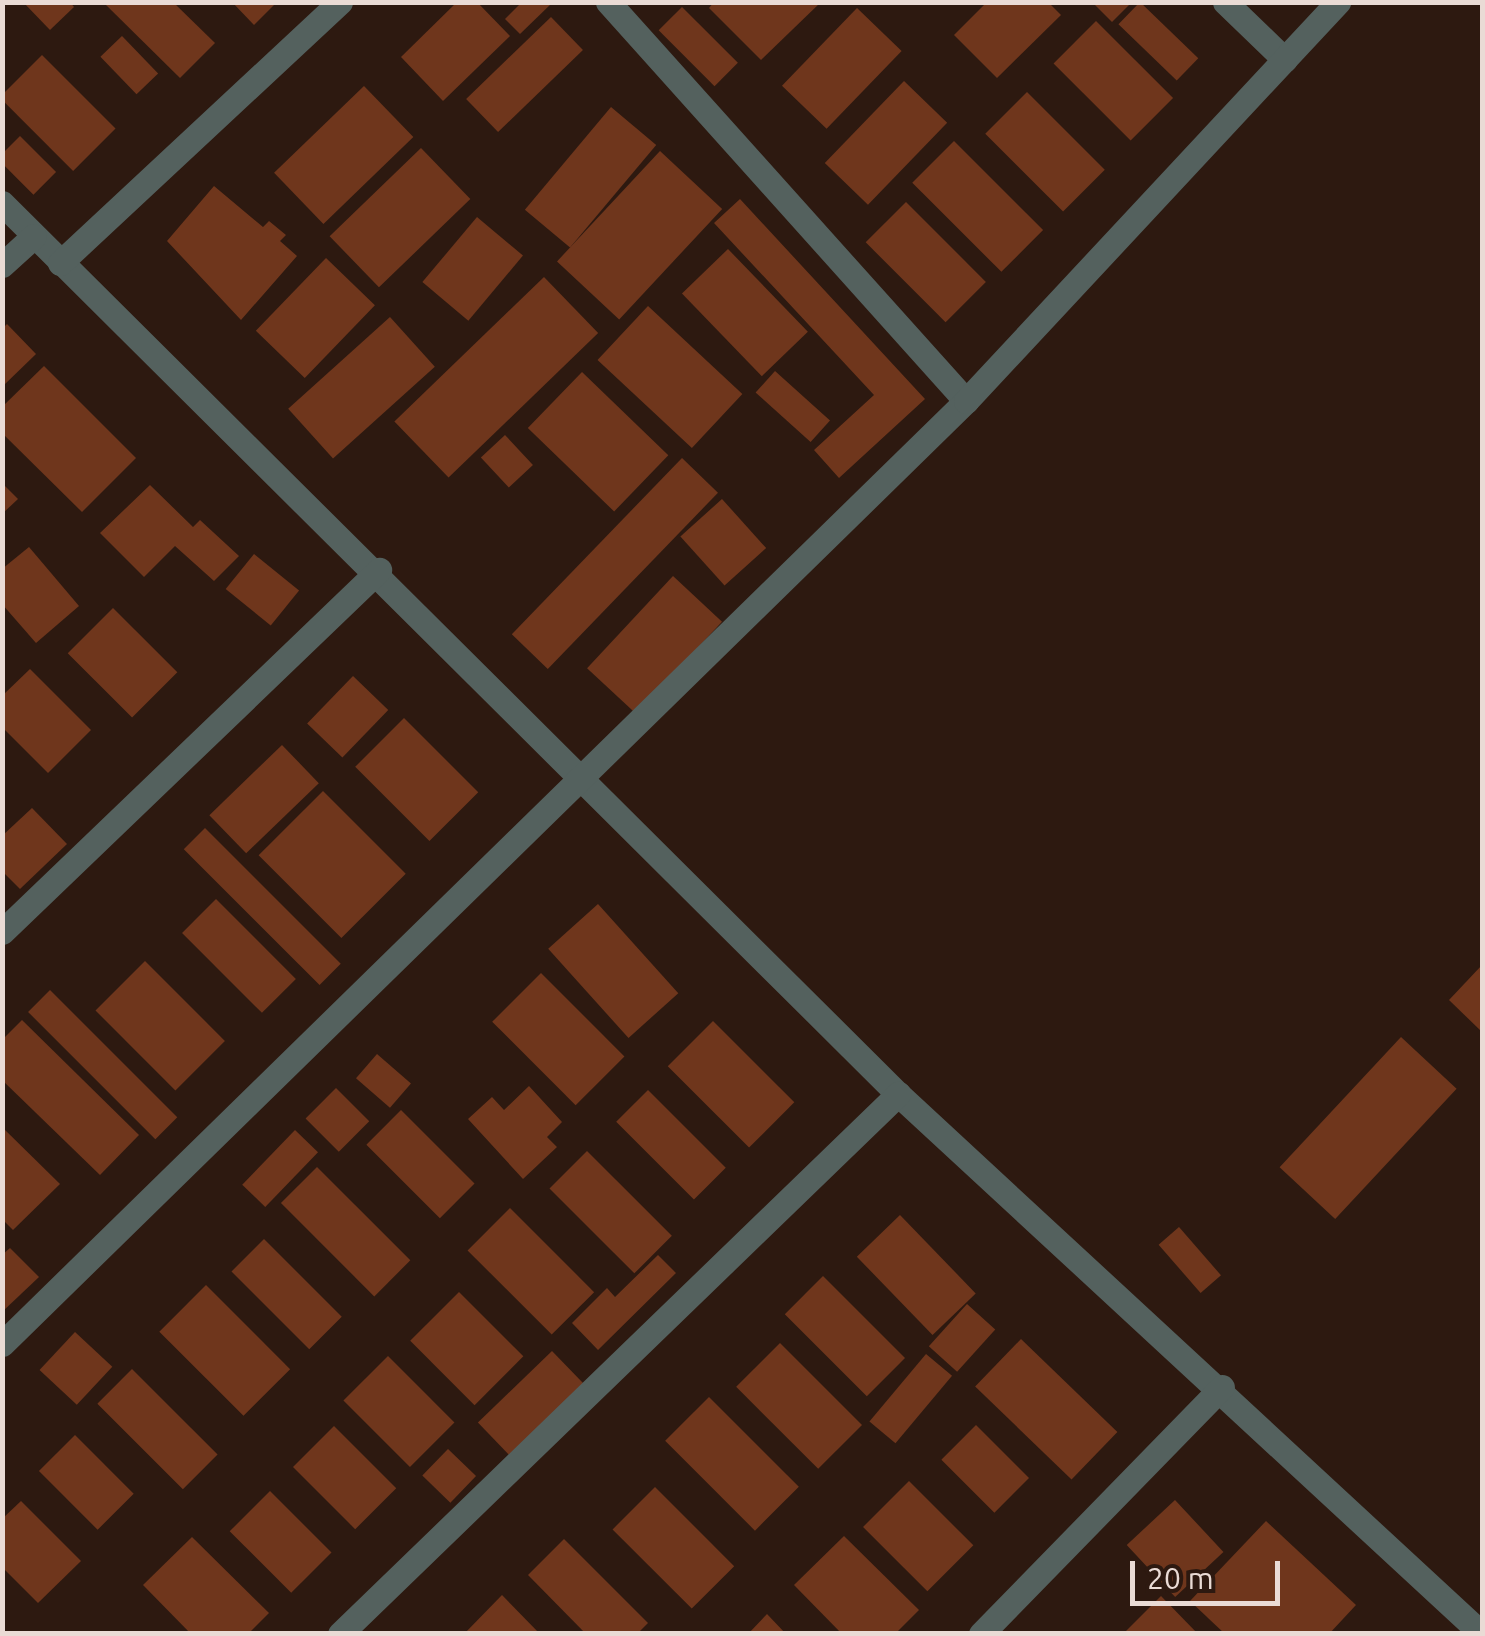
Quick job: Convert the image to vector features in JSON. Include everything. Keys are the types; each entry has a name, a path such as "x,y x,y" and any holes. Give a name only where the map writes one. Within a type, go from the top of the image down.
{"street":[{"path":"60,263 340,2"},
{"path":"608,2 966,401"},
{"path":"1225,2 1284,60"},
{"path":"2,1344 587,778 966,401 1338,2"},
{"path":"2,203 379,570 898,1094 1222,1387 1482,1634"},
{"path":"2,265 34,236"},
{"path":"2,932 379,570"},
{"path":"340,1634 898,1094"},
{"path":"981,1634 1222,1387"}],"building":[{"path":"23,2 70,2 74,7 50,30"},
{"path":"232,2 277,2 254,25"},
{"path":"457,2 477,2 510,36 443,101 401,57"},
{"path":"522,2 553,2 520,34 505,19"},
{"path":"714,2 821,2 761,60 709,8"},
{"path":"987,2 1048,2 1061,15 997,78 954,35"},
{"path":"1092,2 1132,2 1112,22"},
{"path":"1140,2 1198,58 1177,81 1118,24"},
{"path":"104,3 174,3 215,43 180,78"},
{"path":"682,7 738,63 715,86 659,30"},
{"path":"857,8 902,51 827,129 782,86"},
{"path":"551,17 583,50 498,132 466,99"},
{"path":"1096,21 1173,98 1131,141 1054,63"},
{"path":"122,36 158,73 137,94 100,57"},
{"path":"42,55 116,129 73,171 2,100 2,95"},
{"path":"904,81 947,123 868,205 825,163"},
{"path":"364,86 413,137 323,224 274,173"},
{"path":"1027,92 1105,170 1063,212 985,134"},
{"path":"611,107 656,145 570,248 525,210"},
{"path":"20,136 56,172 33,195 2,163 2,154"},
{"path":"954,141 1043,230 1001,272 912,183"},
{"path":"421,148 470,199 379,287 330,236"},
{"path":"660,151 722,209 619,319 557,261"},
{"path":"214,186 263,227 269,221 286,235 280,241 297,256 241,320 167,241"},
{"path":"740,199 925,399 839,478 814,450 874,395 714,223"},
{"path":"906,202 986,282 946,322 866,242"},
{"path":"477,217 523,256 468,321 422,282"},
{"path":"728,249 808,332 762,376 682,293"},
{"path":"326,258 375,305 305,378 256,331"},
{"path":"544,277 598,333 449,478 394,421"},
{"path":"648,306 742,394 692,448 598,360"},
{"path":"390,317 435,367 333,458 288,409"},
{"path":"7,324 36,354 2,387 2,329"},
{"path":"44,366 136,458 82,512 2,433 2,407"},
{"path":"775,371 830,421 811,442 756,393"},
{"path":"582,372 668,455 614,511 528,428"},
{"path":"505,435 533,465 509,487 481,458"},
{"path":"682,458 718,493 548,669 512,634"},
{"path":"2,483 18,499 2,514"},
{"path":"150,485 193,527 200,520 239,556 214,581 175,546 144,577 100,533"},
{"path":"722,499 766,548 725,586 680,536"},
{"path":"29,547 79,606 36,643 2,604 2,569"},
{"path":"254,554 299,591 271,625 226,589"},
{"path":"673,576 722,622 636,714 587,668"},
{"path":"113,608 177,672 132,718 68,653"},
{"path":"30,669 91,730 48,773 2,727 2,696"},
{"path":"353,676 388,710 342,758 307,723"},
{"path":"404,718 478,792 429,841 355,767"},
{"path":"282,745 319,783 246,853 209,815"},
{"path":"323,791 406,874 341,938 259,855"},
{"path":"32,808 67,844 20,889 2,871 2,836"},
{"path":"205,828 341,964 320,985 184,849"},
{"path":"216,899 296,979 262,1013 182,933"},
{"path":"598,904 678,993 629,1038 548,949"},
{"path":"145,961 225,1041 175,1090 96,1010"},
{"path":"1482,965 1482,1032 1449,1000"},
{"path":"541,973 624,1056 576,1105 492,1022"},
{"path":"50,990 177,1117 155,1139 28,1012"},
{"path":"22,1020 139,1135 100,1175 2,1080 2,1040"},
{"path":"713,1021 794,1102 749,1148 668,1066"},
{"path":"1401,1037 1457,1089 1335,1219 1280,1167"},
{"path":"377,1054 411,1084 390,1108 356,1078"},
{"path":"529,1086 562,1122 547,1137 557,1147 523,1179 468,1119 492,1097 504,1110"},
{"path":"336,1088 369,1121 339,1152 306,1118"},
{"path":"648,1090 726,1168 694,1200 616,1122"},
{"path":"401,1110 475,1184 440,1218 366,1145"},
{"path":"2,1127 60,1184 13,1230 2,1219"},
{"path":"295,1130 318,1152 265,1207 242,1185"},
{"path":"587,1151 672,1236 634,1273 550,1188"},
{"path":"317,1167 410,1260 374,1296 281,1203"},
{"path":"510,1208 594,1292 552,1335 468,1250"},
{"path":"900,1215 976,1293 933,1335 857,1257"},
{"path":"1179,1227 1221,1275 1201,1293 1159,1245"},
{"path":"264,1239 342,1317 309,1349 231,1272"},
{"path":"10,1248 39,1277 2,1312 2,1255"},
{"path":"658,1255 676,1273 598,1350 572,1323 607,1288 615,1297"},
{"path":"823,1276 905,1358 867,1396 785,1314"},
{"path":"206,1285 290,1369 243,1416 159,1332"},
{"path":"459,1292 523,1356 475,1405 410,1341"},
{"path":"967,1304 995,1329 957,1372 929,1346"},
{"path":"75,1332 112,1367 77,1405 40,1370"},
{"path":"1021,1339 1117,1432 1072,1480 975,1386"},
{"path":"780,1343 862,1425 818,1469 736,1387"},
{"path":"552,1351 584,1384 510,1456 478,1423"},
{"path":"926,1354 952,1376 895,1443 869,1421"},
{"path":"388,1356 454,1422 410,1467 343,1401"},
{"path":"132,1369 218,1455 183,1489 97,1404"},
{"path":"709,1397 799,1487 755,1531 665,1441"},
{"path":"976,1425 1029,1478 994,1513 941,1460"},
{"path":"334,1426 396,1488 355,1529 293,1467"},
{"path":"75,1435 134,1494 98,1530 39,1471"},
{"path":"448,1449 476,1476 450,1503 422,1476"},
{"path":"909,1481 973,1545 927,1591 863,1527"},
{"path":"655,1487 734,1566 692,1609 613,1529"},
{"path":"270,1491 332,1553 291,1593 230,1531"},
{"path":"1175,1500 1223,1552 1175,1597 1127,1545"},
{"path":"21,1501 81,1561 38,1603 2,1567 2,1519"},
{"path":"1266,1521 1356,1605 1329,1634 1225,1634 1190,1601"},
{"path":"844,1536 919,1610 895,1634 842,1634 794,1585"},
{"path":"192,1537 269,1613 248,1634 191,1634 143,1585"},
{"path":"564,1539 648,1623 637,1634 586,1634 528,1575"},
{"path":"502,1595 540,1634 464,1634"},
{"path":"1161,1596 1198,1634 1123,1634"},
{"path":"767,1614 786,1634 748,1634"}]}
